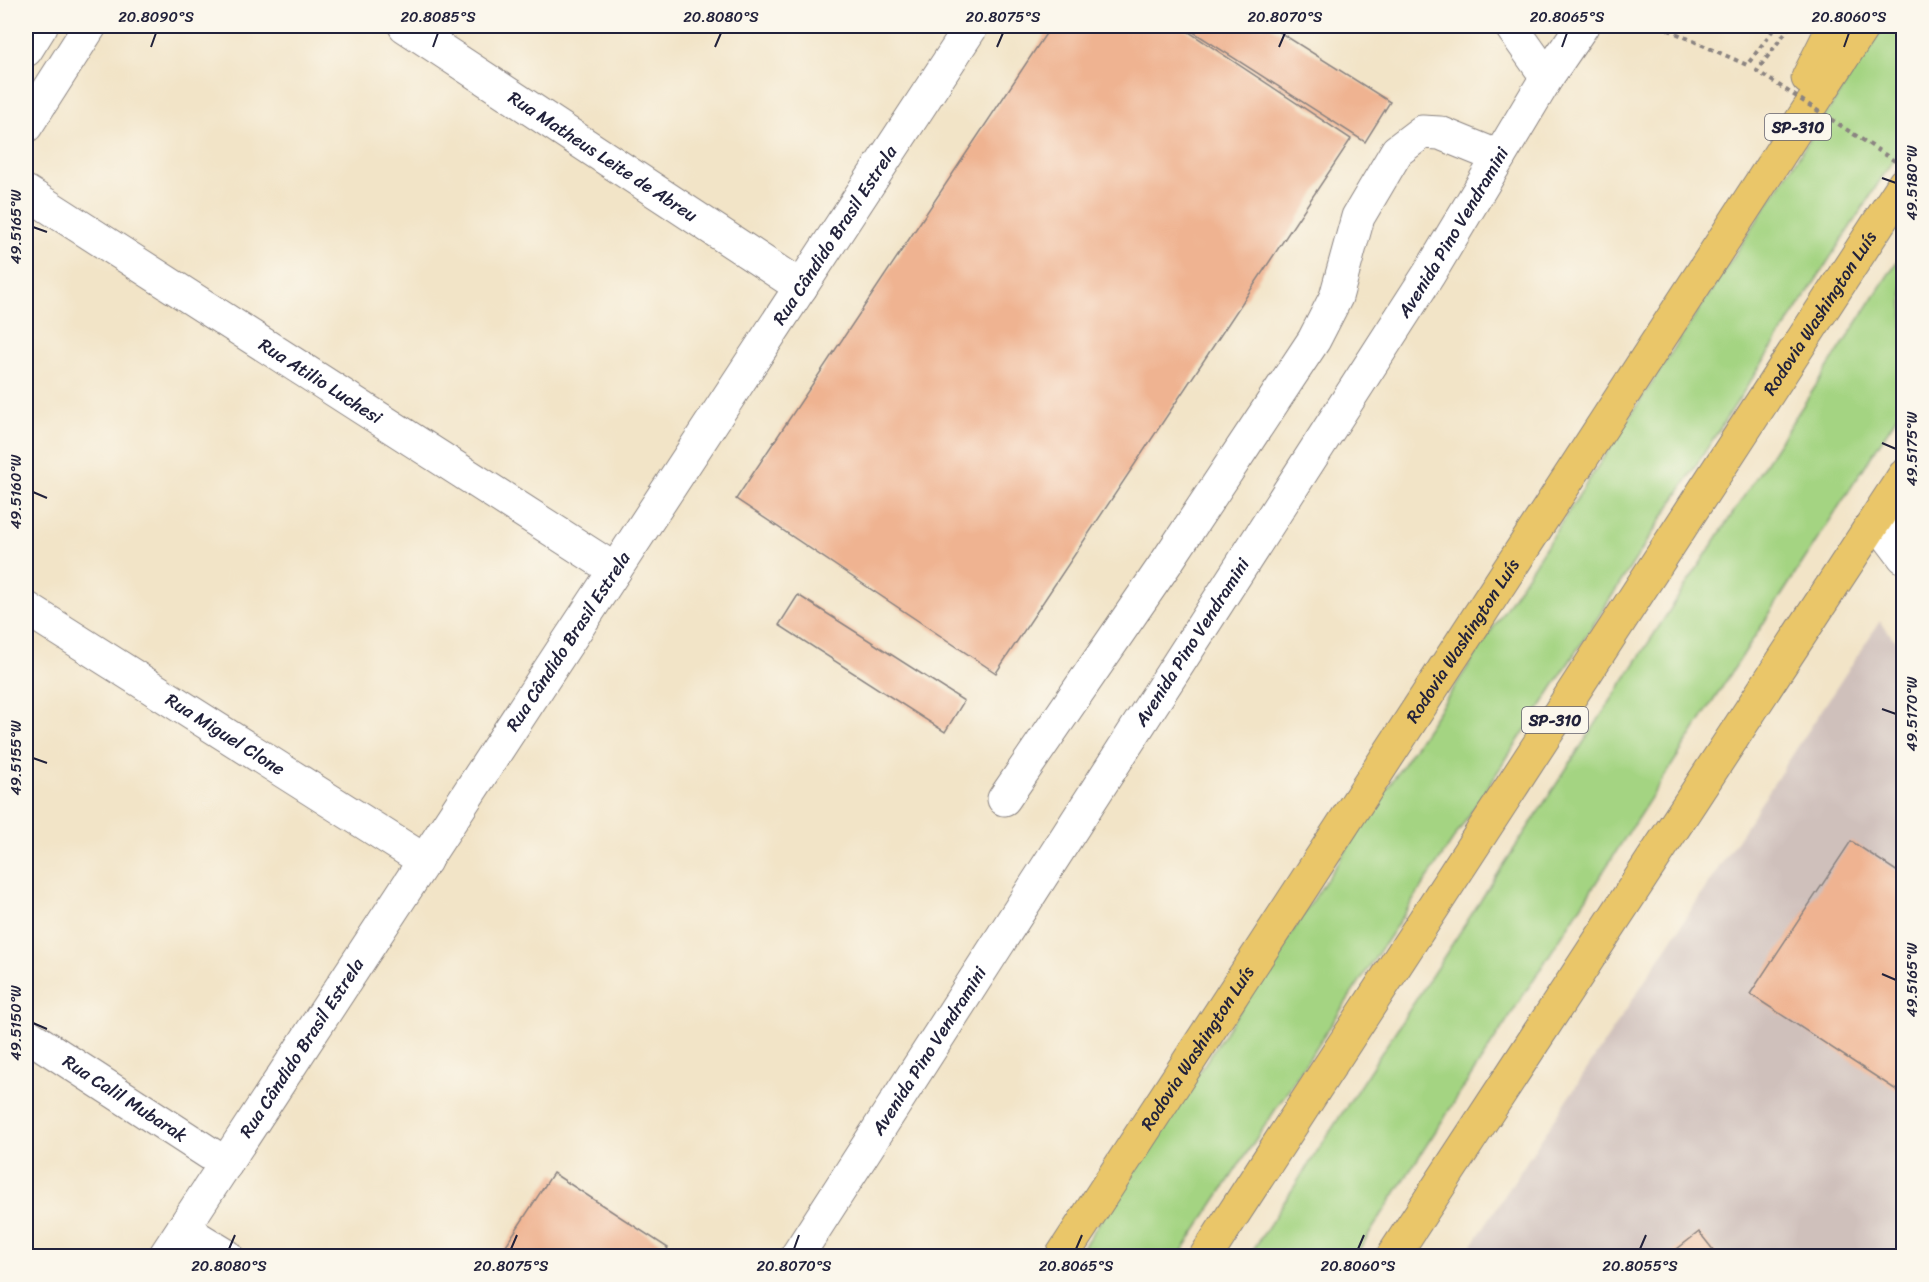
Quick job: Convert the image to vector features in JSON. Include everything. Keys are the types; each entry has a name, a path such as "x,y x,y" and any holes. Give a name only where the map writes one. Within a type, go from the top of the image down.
{"main road":[{"path":"1732,229 1834,26"},
{"name":"Rodovia Washington Luís","path":"1062,1257 1863,26"},
{"name":"Rodovia Washington Luís","path":"1206,1257 1904,184"},
{"path":"1400,1253 1904,476"}],"street":[{"path":"26,50 41,26"},
{"path":"26,126 90,26"},
{"name":"Rua Matheus Leite de Abreu","path":"405,26 801,287"},
{"name":"Rua Cândido Brasil Estrela","path":"165,1257 972,26"},
{"path":"1511,26 1547,76"},
{"name":"Avenida Pino Vendramini","path":"797,1257 1429,274 1547,76 1582,26"},
{"path":"1004,799 1166,563 1314,340 1336,297 1358,217 1398,151 1422,132 1440,133 1499,157"},
{"name":"Rua Atilio Luchesi","path":"26,192 615,570"},
{"path":"1876,520 1904,557"},
{"name":"Rua Miguel Clone","path":"26,608 425,861"},
{"name":"Rua Calil Mubarak","path":"26,1034 226,1164"},
{"path":"183,1228 227,1257"}],"path":[{"path":"1660,26 1747,65 1776,26"},
{"path":"1790,26 1757,71 1904,167"}],"shaded area":[{"path":"1880,621 1904,652 1903,1256 1465,1256"}],"green space":[{"path":"1883,26 1903,26 1903,145 1537,712 1179,1256 1077,1256 1467,668"},
{"path":"1903,252 1903,407 1355,1256 1249,1256"}],"building":[{"path":"1051,26 1180,26 1351,139 996,673 736,499"},
{"path":"1184,26 1270,26 1390,102 1365,142"},
{"path":"798,595 964,701 945,732 779,625"},
{"path":"1851,841 1904,876 1904,1095 1750,994"},
{"path":"553,1173 668,1248 663,1256 499,1256"},
{"path":"1699,1232 1718,1256 1668,1256"}]}
